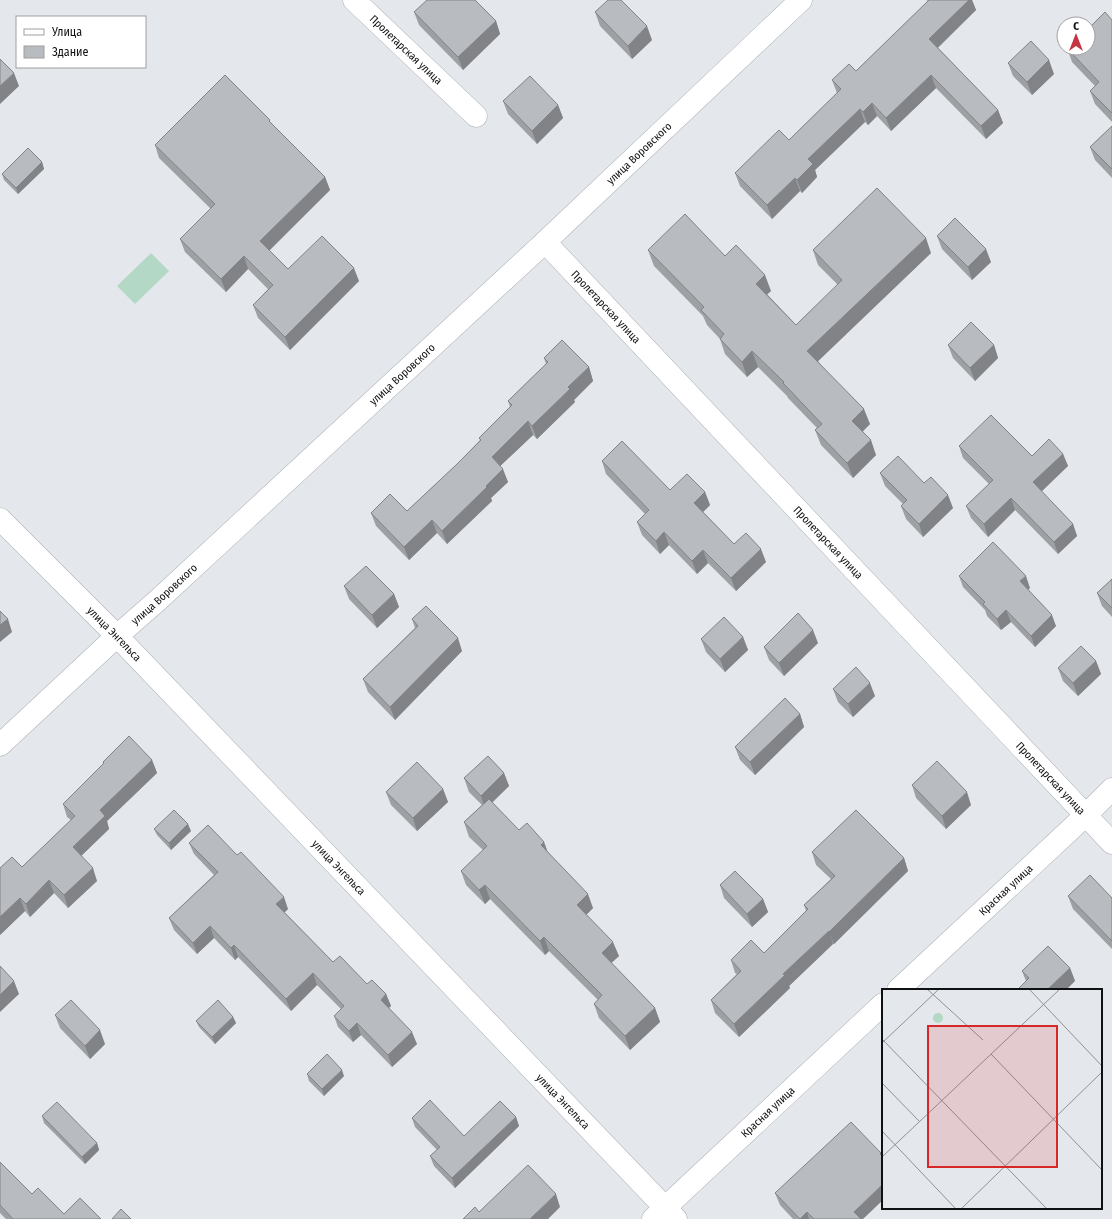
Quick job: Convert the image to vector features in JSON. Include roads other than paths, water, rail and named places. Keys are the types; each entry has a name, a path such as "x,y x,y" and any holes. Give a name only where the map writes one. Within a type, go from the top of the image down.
{"street":[{"name":"Пролетарская улица","path":"354,0 476,116"},
{"name":"улица Воровского","path":"0,745 545,242 801,0"},
{"name":"Пролетарская улица","path":"545,242 1112,843"},
{"name":"улица Энгельса","path":"0,518 117,636 664,1215"},
{"name":"Красная улица","path":"899,989 1112,789"},
{"name":"Красная улица","path":"664,1215 882,1005"}]}
